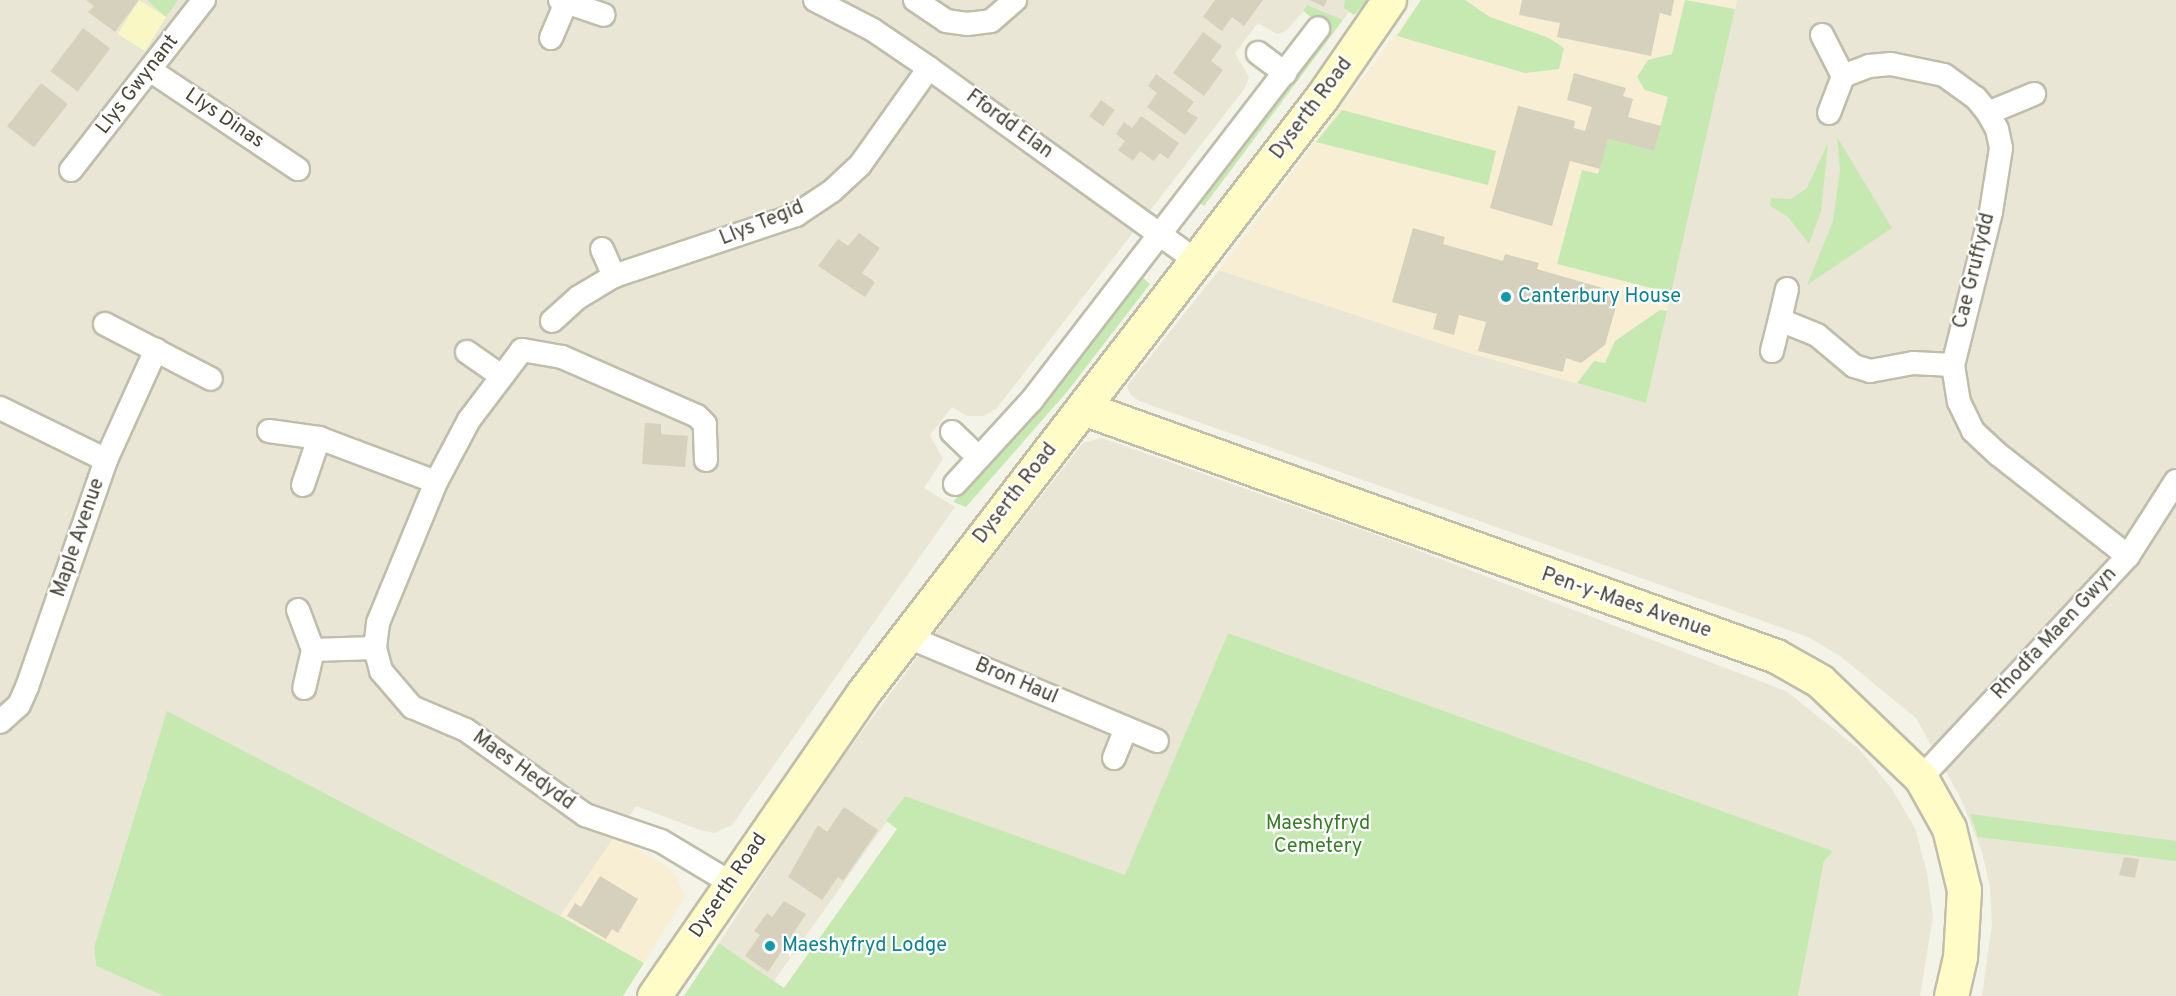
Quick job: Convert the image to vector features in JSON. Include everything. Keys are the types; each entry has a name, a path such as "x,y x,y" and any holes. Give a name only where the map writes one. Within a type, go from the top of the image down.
{"main road":[{"name":"Dyserth Road","path":"654,996 730,883 906,636 1348,63 1389,0"},
{"name":"Pen-y-Maes Avenue","path":"1083,408 1776,656 1820,681 1921,778 1949,828 1964,890 1960,957 1951,996"}],"street":[{"name":"Llys Gwynant","path":"71,170 204,0"},
{"name":"Ffordd Elan","path":"815,0 873,30 929,68 1197,261"},
{"path":"915,0 946,21 967,24 991,21 1015,0"},
{"path":"551,38 563,1 604,15"},
{"path":"956,484 1032,400 1318,28"},
{"path":"1822,35 1843,76 1829,113"},
{"path":"1258,53 1285,73"},
{"name":"Cae Gruffydd","path":"1843,76 1869,66 1914,66 1944,75 1976,98 1988,113 1997,129 2001,148 1991,212 1953,365 1959,402 1973,431 2128,556"},
{"name":"Llys Tegid","path":"552,321 579,297 614,276 796,215 832,191 860,165 929,68"},
{"name":"Llys Dinas","path":"150,70 298,169"},
{"path":"1988,113 2034,94"},
{"path":"602,249 614,276"},
{"path":"1772,351 1787,289"},
{"path":"1780,320 1817,335 1854,366 1870,371 1913,363 1953,365"},
{"path":"105,324 211,379"},
{"name":"Maple Avenue","path":"0,722 19,705 27,687 106,460 156,350"},
{"name":"Maes Hedydd","path":"706,460 705,424 697,416 562,357 522,350 500,375 469,420 436,482 378,623 375,648 381,671 412,707 466,730 585,815 661,841 730,883"},
{"path":"467,352 500,375"},
{"path":"0,408 106,460"},
{"path":"269,431 319,438 436,482"},
{"path":"952,432 980,458"},
{"path":"303,485 319,438"},
{"name":"Rhodfa Maen Gwyn","path":"1921,778 2128,556 2176,481"},
{"path":"298,610 313,650 304,688"},
{"name":"Bron Haul","path":"906,636 1156,741"},
{"path":"313,650 375,648"},
{"path":"1114,758 1126,728"}],"shaded area":[{"path":"0,0 1358,0 1343,20 1308,6 1286,31 1277,34 1258,23 1235,53 1249,77 1245,88 997,408 984,416 967,416 952,407 930,435 943,459 924,488 955,507 732,825 715,833 700,830 636,806 560,916 345,806 147,775 94,947 96,966 164,996 0,996"},
{"path":"1421,0 1737,0 1646,403 1476,355 1219,270"},
{"path":"1737,0 2176,0 2176,996 1982,996 1992,924 1990,887 1982,852 1961,799 1916,718 1840,656 1808,637 1139,401 1130,394 1127,386 1219,270 1476,355 1646,402"},
{"path":"1102,438 1396,542 1786,691 1860,750 1892,789 1915,828 1927,873 1933,916 1920,996 1798,996 1824,861 1832,851 1228,633 1125,876 905,796 774,981 719,943 815,795 962,597 1083,443"},
{"path":"614,837 666,865 676,875 685,897 644,963 560,916"}],"green space":[{"path":"147,0 178,0 166,17"},
{"path":"1345,0 1368,0 1354,15 1344,8"},
{"path":"1421,0 1465,0 1490,17 1549,38 1564,48 1559,69 1525,73 1397,36"},
{"path":"1685,0 1735,9 1671,293 1557,264 1582,170 1598,174 1608,139 1654,151 1668,97 1645,90 1637,77 1648,60 1672,54"},
{"path":"1307,5 1343,20 1204,206 1198,202 1327,29 1303,11"},
{"path":"1342,110 1496,151 1488,185 1316,142"},
{"path":"1837,137 1892,228 1807,285 1833,221 1840,170"},
{"path":"1828,143 1821,211 1809,244 1788,217 1770,206 1771,198 1791,199 1807,188"},
{"path":"1142,277 1150,284 1066,393 966,507 953,502"},
{"path":"1660,310 1667,311 1646,403 1577,383 1594,361 1605,363 1615,341"},
{"name":"Maeshyfryd Cemetery","path":"1228,633 1833,851 1824,861 1798,996 684,996 719,943 784,988 897,829 886,821 905,796 1125,875"},
{"path":"167,711 560,916 644,963 623,996 164,996 96,966 94,947"},
{"path":"1970,814 2176,841 2176,861 1978,837"}],"sand":[{"path":"139,0 166,17 145,51 118,34"}],"building":[{"path":"86,0 139,0 115,32 88,12 94,6"},
{"path":"1215,0 1263,0 1244,26 1232,17 1222,31 1203,17"},
{"path":"1310,0 1327,0 1324,7"},
{"path":"1522,0 1674,0 1671,16 1660,13 1651,56 1557,37 1560,23 1519,15"},
{"path":"83,28 110,48 78,92 51,71"},
{"path":"1203,32 1222,46 1211,61 1223,70 1204,96 1173,73"},
{"path":"1574,73 1626,88 1623,96 1633,99 1628,117 1661,126 1654,151 1608,139 1600,169 1570,161 1552,226 1490,208 1518,106 1575,121 1574,128 1585,131 1592,107 1567,100"},
{"path":"1156,74 1194,102 1187,111 1198,118 1185,135 1147,107 1157,93 1148,86"},
{"path":"41,83 68,104 34,147 7,126"},
{"path":"1101,100 1115,110 1103,126 1089,116"},
{"path":"1141,116 1179,143 1168,159 1160,153 1154,161 1140,151 1133,161 1118,150 1125,141 1116,134 1124,122 1132,128"},
{"name":"Canterbury House","path":"1413,228 1445,237 1443,244 1503,261 1505,254 1539,263 1537,269 1620,293 1605,345 1581,363 1566,358 1563,372 1478,351 1486,322 1459,315 1454,335 1433,329 1437,314 1392,302"},
{"path":"859,233 880,248 862,273 875,282 865,297 818,266 838,239 848,246"},
{"path":"645,423 661,424 661,434 688,436 685,467 642,464"},
{"path":"844,807 878,830 843,881 838,877 822,900 788,877 818,825 827,832"},
{"path":"2124,857 2139,859 2135,878 2119,875"},
{"path":"600,876 638,899 618,933 612,929 606,939 567,916 575,903 581,907"},
{"name":"Maeshyfryd Lodge","path":"784,901 806,914 768,972 745,956 760,935 754,931 767,913 772,917"}],"place":[{"name":"Canterbury House","path":"1506,297"},
{"name":"Maeshyfryd Lodge","path":"770,946"}]}
